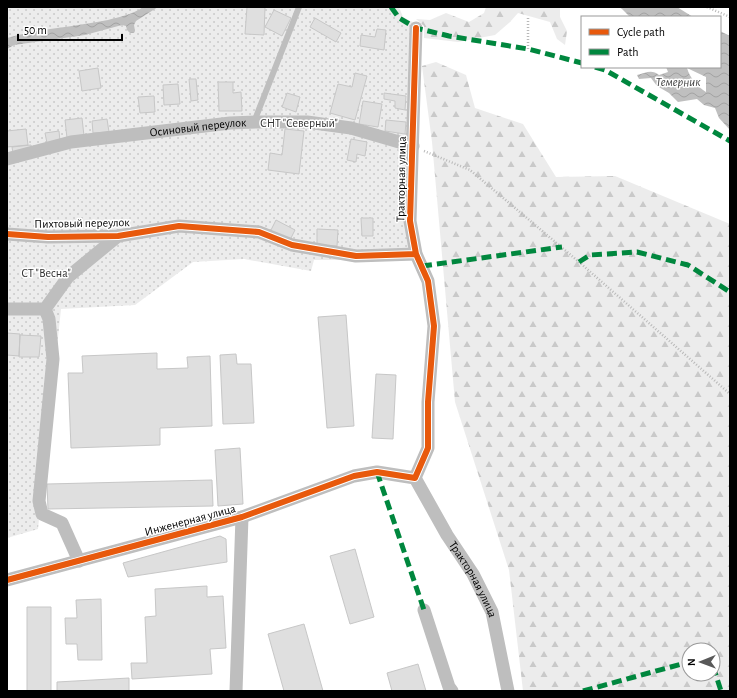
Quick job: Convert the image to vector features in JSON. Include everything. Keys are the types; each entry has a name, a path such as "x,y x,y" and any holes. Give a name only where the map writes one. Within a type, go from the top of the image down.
{"street":[{"name":"Тракторная улица","path":"416,28 410,221 416,254 428,281 434,326 428,402 428,448 415,478 447,535 473,574 492,612 508,691"},
{"name":"Осиновый переулок","path":"7,159 72,142 230,123 254,122 306,122 351,128 413,146"},
{"name":"Пихтовый переулок","path":"7,234 48,237 118,236 179,226 259,232 292,245 356,256 416,254"},
{"path":"45,310 68,277 118,236"},
{"path":"7,309 45,310"},
{"path":"45,310 50,318 53,359 39,501 42,514 62,523 80,561"},
{"name":"Инженерная улица","path":"7,580 242,517 354,476 377,472 415,478"},
{"path":"236,691 242,517"},
{"path":"424,610 449,687 452,691"}],"lane":[{"path":"254,122 299,7"}],"path":[{"path":"707,7 730,17"},
{"path":"528,17 528,49"},
{"path":"413,146 470,170 579,262 730,394"}],"green space":[{"name":"СНТ \"Северный\"","path":"7,7 399,7 403,17 420,26 409,252 355,260 314,260 311,271 244,259 193,262 135,305 61,309 38,529 7,538"},
{"path":"486,7 560,7 560,17 567,31 565,45 557,39 550,22 518,13 495,35 458,42 424,38 424,26 416,19 430,20 446,13 469,22 484,13"},
{"path":"436,62 466,75 475,108 523,124 556,177 615,176 730,224 730,691 523,691 509,570 455,402 432,142 422,66"}],"water":[{"path":"143,7 158,7 136,21 134,25 134,33 130,33 126,26 122,25 85,35 14,45 7,49 7,38 32,32 108,20 131,13"},
{"path":"619,7 677,7 691,16 629,16"},
{"name":"Темерник","path":"721,32 730,36 730,130 719,118 715,108 704,105 697,99 678,102 669,93 657,86 651,78 639,79 637,75 654,72 659,75 668,72 666,68 687,68 721,68","holes":["687,68 706,77 706,92 694,82"]}],"building":[{"path":"247,7 265,7 264,35 245,34"},
{"path":"274,10 291,18 282,36 265,27"},
{"path":"315,18 341,33 336,42 310,27"},
{"path":"377,29 386,30 384,50 360,46 361,35 375,37"},
{"path":"98,68 101,88 82,91 79,71"},
{"path":"355,73 367,76 355,120 330,113 338,84 352,87"},
{"path":"189,79 196,79 198,100 191,101"},
{"path":"218,82 233,82 233,93 241,92 242,111 219,111"},
{"path":"178,84 180,104 164,105 163,85"},
{"path":"287,93 300,97 296,112 282,107"},
{"path":"384,93 406,96 405,110 395,108 395,101 384,99"},
{"path":"154,96 155,112 140,113 138,97"},
{"path":"363,101 382,104 378,127 359,124"},
{"path":"82,118 84,136 67,138 65,120"},
{"path":"107,119 109,132 93,133 92,121"},
{"path":"386,120 406,122 405,134 385,131"},
{"path":"26,129 28,145 7,147 7,131"},
{"path":"285,129 304,131 299,174 268,170 270,153 282,155"},
{"path":"59,131 60,141 47,143 45,133"},
{"path":"351,139 367,142 365,156 357,154 356,162 347,160"},
{"path":"31,145 32,151 13,153 12,147"},
{"path":"361,218 373,218 373,236 362,236"},
{"path":"276,220 295,230 289,242 270,232"},
{"path":"317,229 338,230 337,246 317,245"},
{"path":"346,315 354,426 327,428 318,317"},
{"path":"7,333 20,334 19,356 7,355"},
{"path":"20,335 41,336 39,357 19,357"},
{"path":"157,353 157,369 188,368 187,357 210,356 212,426 160,428 160,445 71,448 68,373 83,373 82,356"},
{"path":"236,354 237,364 251,364 254,423 223,424 220,355"},
{"path":"376,374 396,375 393,439 372,438"},
{"path":"240,448 243,504 218,506 215,450"},
{"path":"212,480 213,506 48,509 47,484"},
{"path":"220,536 226,539 227,562 128,577 123,563"},
{"path":"355,549 374,617 350,624 330,556"},
{"path":"207,586 207,597 223,596 226,648 210,649 212,674 132,679 131,663 147,663 145,617 156,616 155,589"},
{"path":"101,599 102,660 78,660 77,644 66,644 65,618 77,618 76,600"},
{"path":"27,607 51,607 51,691 27,691"},
{"path":"304,624 323,691 284,691 268,634"},
{"path":"418,664 426,691 392,691 387,673"},
{"path":"129,678 129,691 57,691 57,682"}],"marked path":[{"path":"391,7 399,18 416,28 449,36 528,49 581,63"},
{"path":"598,68 605,70 730,141"},
{"path":"422,266 562,247"},
{"path":"579,262 590,255 637,252 688,265 730,292"},
{"path":"377,472 424,610"},
{"path":"583,691 681,664"},
{"path":"718,682 721,691"}],"cycle path":[{"path":"7,580 242,517 354,476 377,472 415,478 428,448 428,402 434,326 428,281 416,254 410,221 416,28"},
{"path":"7,234 48,237 118,236 179,226 259,232 292,245 356,256 416,254"}],"park label":[{"name":"СТ \"Весна\"","path":"46,273"}]}
